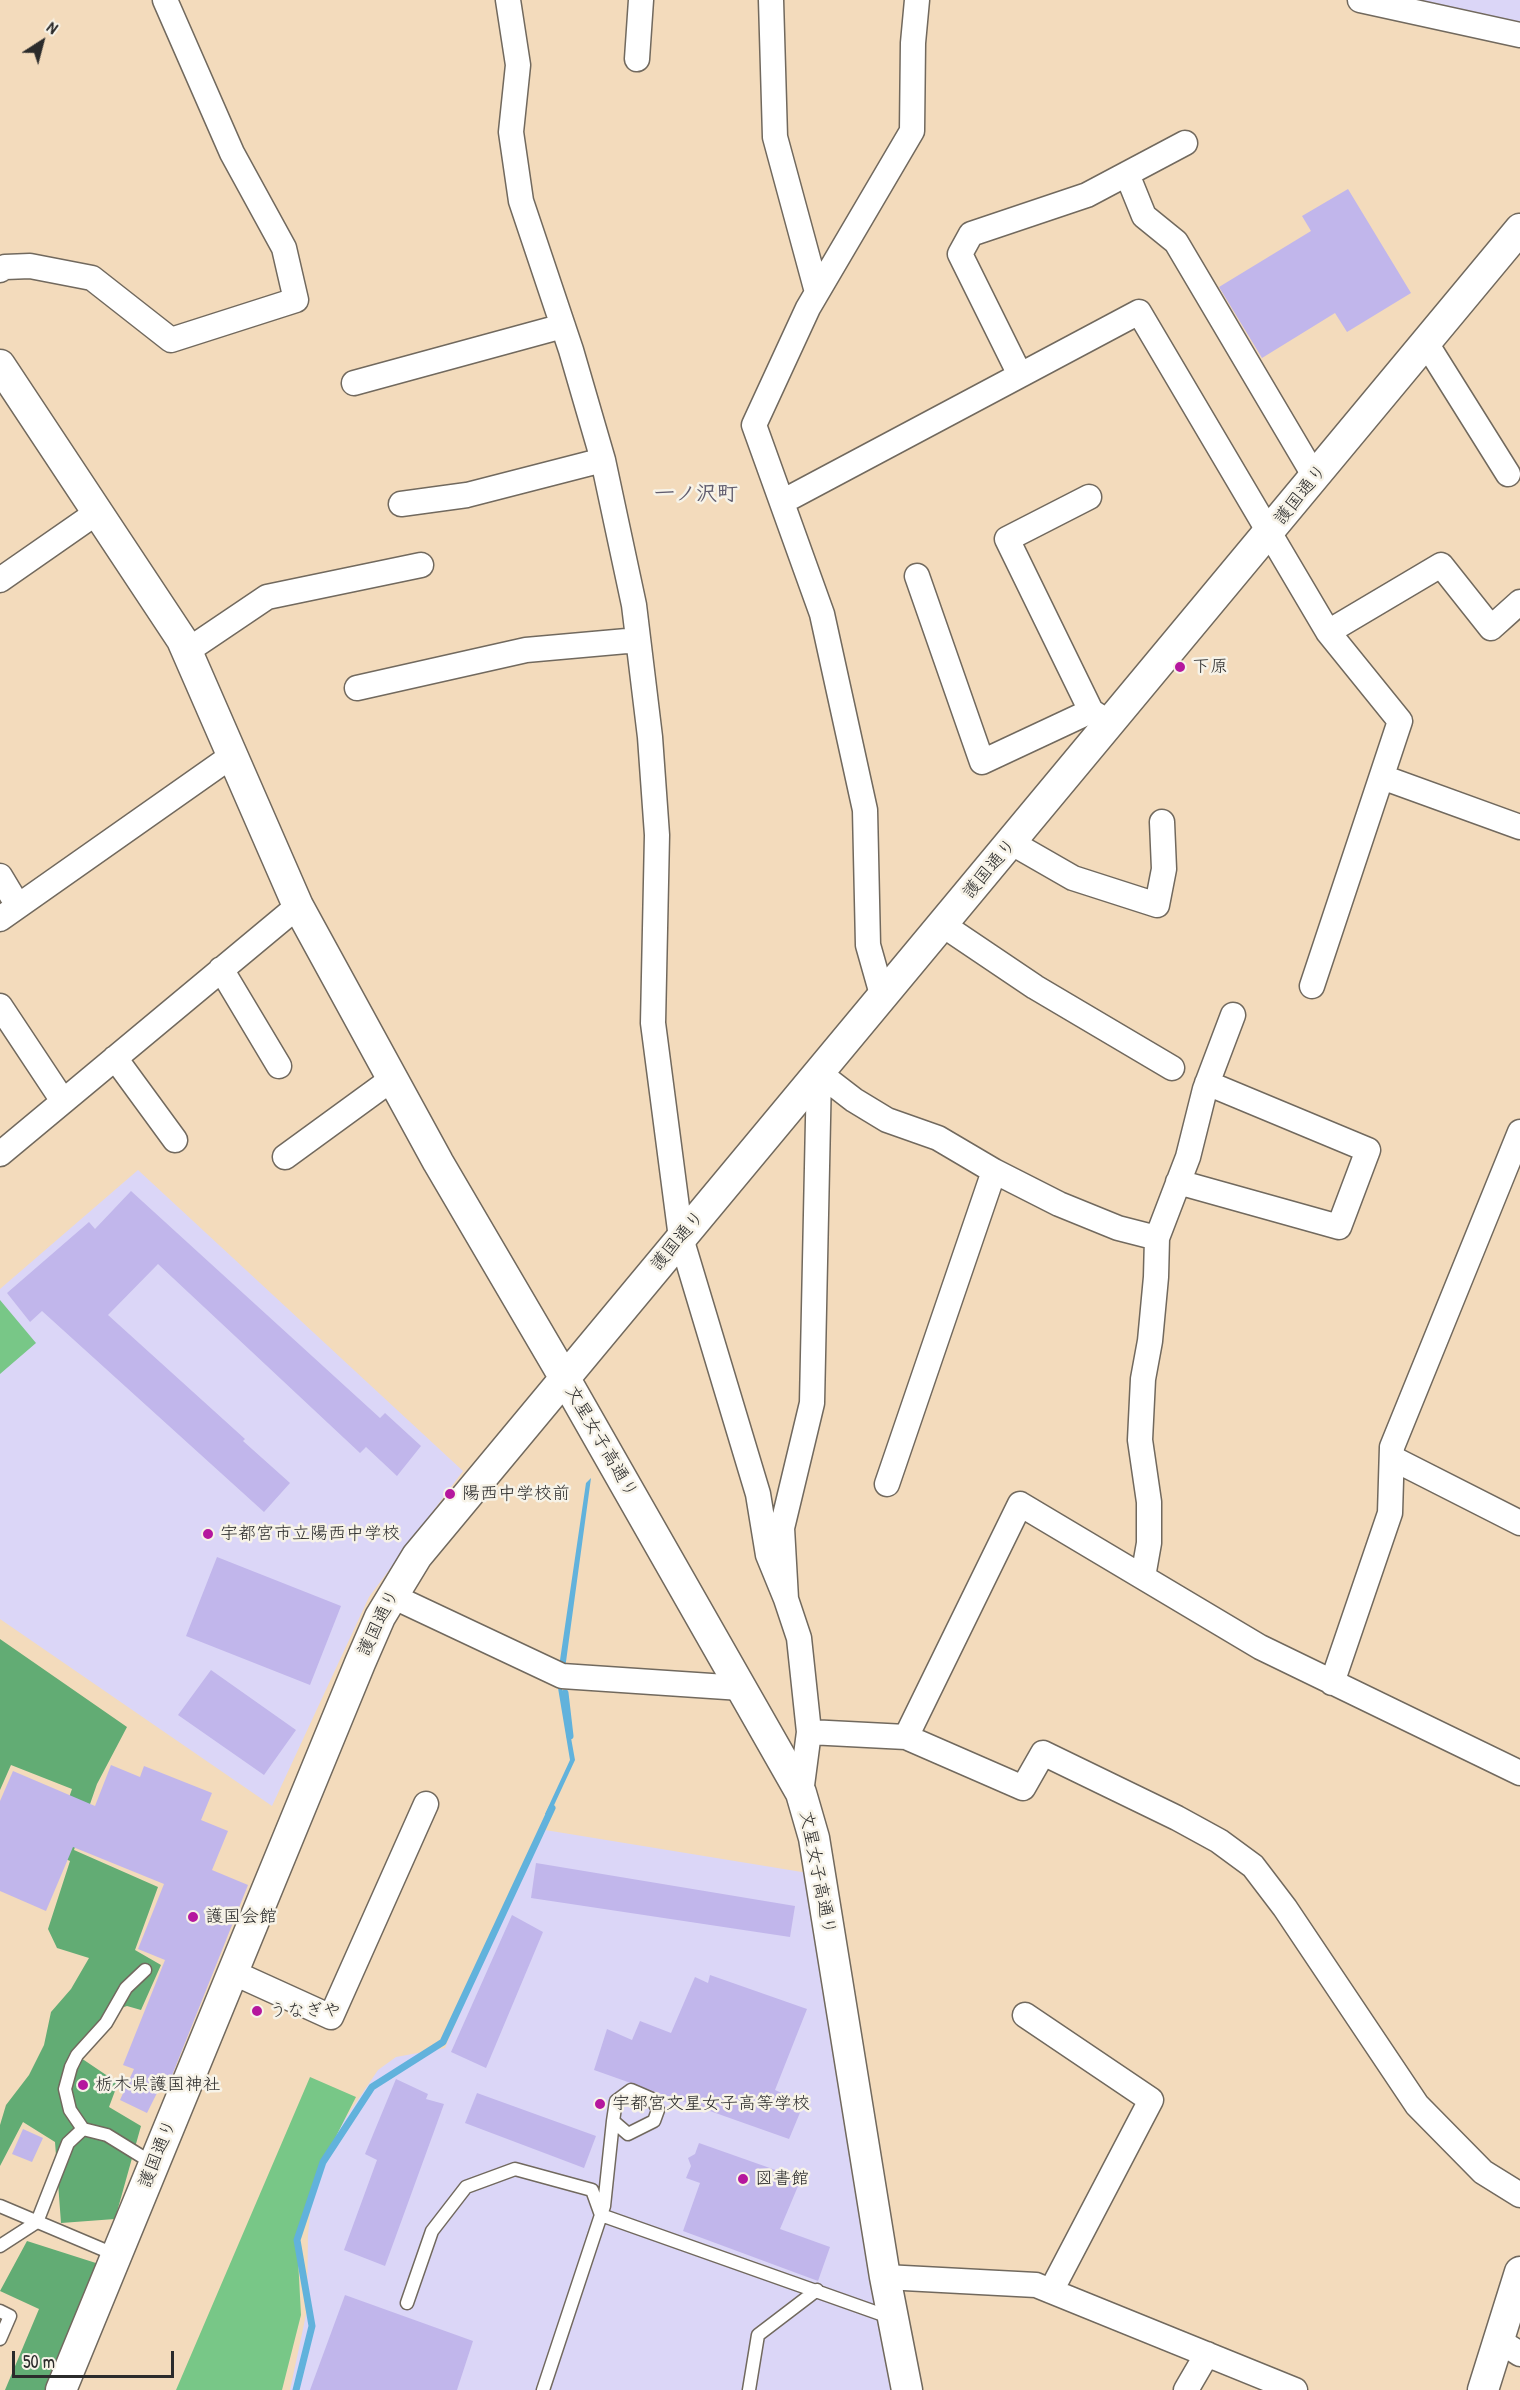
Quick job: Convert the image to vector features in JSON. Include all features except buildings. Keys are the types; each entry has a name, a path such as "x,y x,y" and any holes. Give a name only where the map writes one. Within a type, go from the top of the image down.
{"street":[{"path":"0,270 5,267 30,266 92,278 171,340 296,300 284,248 232,153 165,0"},
{"path":"508,0 518,64 511,132 521,201 563,326 603,460 634,605 657,835 653,1023 681,1238 758,1494 768,1555 799,1638 809,1732 801,1793"},
{"path":"637,60 641,0"},
{"path":"771,0 775,137 817,292"},
{"path":"883,998 868,945 865,810 822,614 754,425 817,292 912,131 913,43 917,0"},
{"path":"1360,0 1520,35"},
{"path":"1020,375 960,254 971,234 1087,195 1185,143"},
{"path":"1126,174 1144,216 1176,242 1315,477"},
{"name":"護国通り","path":"61,2390 360,1663 392,1596 417,1556 564,1377 1012,843 1101,717 1268,534 1520,229"},
{"path":"782,502 1139,312 1268,534 1328,632 1400,721 1312,986"},
{"path":"354,383 563,326"},
{"path":"1426,343 1508,474"},
{"name":"文星女子高通り","path":"0,365 99,511 187,651 298,906 393,1079 801,1793 814,1838 885,2277 907,2390"},
{"path":"401,504 467,495 603,460"},
{"path":"917,576 982,762 1101,717 1007,539 1089,497"},
{"path":"0,580 99,511"},
{"path":"1328,632 1441,564 1491,628 1520,602"},
{"path":"187,651 267,597 421,565"},
{"path":"357,688 526,650 638,640"},
{"path":"0,876 9,912 233,755"},
{"path":"1382,777 1520,827"},
{"path":"1012,843 1073,878 1157,905 1164,869 1162,822"},
{"path":"0,1154 298,906"},
{"path":"943,925 1035,987 1172,1068"},
{"path":"221,969 279,1066"},
{"path":"0,1006 63,1101"},
{"path":"1143,1577 1149,1543 1149,1512 1140,1440 1143,1379 1150,1341 1155,1288 1157,1238 1188,1157 1207,1083 1233,1015"},
{"path":"115,1058 176,1140"},
{"path":"786,1599 783,1528 812,1403 819,1073"},
{"path":"819,1073 854,1100 886,1120 938,1138 994,1171 1118,1228 1157,1238"},
{"path":"285,1156 393,1079"},
{"path":"1178,1182 1339,1227 1368,1150 1207,1083"},
{"path":"1332,1683 1390,1513 1392,1447 1520,1132"},
{"path":"887,1484 994,1171"},
{"path":"1392,1458 1520,1523"},
{"path":"906,1737 1020,1504 1260,1647 1520,1773"},
{"path":"392,1596 562,1676 741,1688"},
{"path":"809,1732 906,1737 1023,1788 1043,1753 1219,1841 1253,1866 1285,1908 1417,2105 1483,2172 1520,2195"},
{"path":"232,1972 331,2017 426,1804"},
{"path":"1025,2015 1151,2100 1052,2291"},
{"path":"1483,2390 1509,2347 1520,2272"},
{"path":"885,2277 1036,2285 1295,2390"},
{"path":"1186,2390 1207,2354"}],"lane":[{"path":"145,1970 126,1988 106,2023 77,2055 65,2089 70,2110 83,2129 107,2135 154,2164"},
{"path":"543,2390 601,2215 613,2121"},
{"path":"0,2246 37,2222 68,2143 83,2129"},
{"path":"407,2303 432,2231 466,2187 515,2169 592,2190 601,2215"},
{"path":"0,2206 116,2255"},
{"path":"601,2215 895,2319"},
{"path":"749,2390 758,2335 817,2290"},
{"path":"0,2311 10,2316 0,2339"}],"shaded area":[{"path":"1402,0 1520,0 1520,26"},
{"name":"宇都宮市立陽西中学校","path":"138,1170 463,1471 369,1597 272,1806 0,1619 0,1289"},
{"name":"宇都宮文星女子高等学校","path":"539,1829 808,1873 893,2390 290,2390 307,2310 308,2235 312,2192 333,2137 378,2070 396,2057 445,2048"}],"green space":[{"path":"0,1300 36,1343 0,1374"},
{"path":"0,1639 127,1727 97,1784 74,1850 158,1887 135,1950 161,1965 141,2010 127,2006 106,2013 81,2058 118,2083 109,2107 141,2126 115,2219 61,2223 55,2142 23,2122 0,2166 0,2125 6,2105 29,2075 44,2045 51,2012 71,1989 89,1958 57,1948 48,1929 70,1861 50,1852 72,1789 11,1765 0,1790"},
{"path":"310,2077 356,2097 323,2162 297,2240 301,2315 282,2390 176,2390"},
{"path":"27,2241 99,2264 45,2390 5,2390 39,2309 0,2291"}],"water":[{"path":"591,1478 565,1669 559,1667 586,1483"},
{"path":"558,1688 562,1688 575,1760 549,1816 545,1814 570,1760"}],"waterway":[{"path":"565,1693 570,1736"},
{"path":"296,2390 312,2326 297,2240 323,2162 372,2087 443,2042 552,1808"}],"place":[{"name":"下原","path":"1180,667"},
{"name":"陽西中学校前","path":"450,1494"},
{"name":"宇都宮市立陽西中学校","path":"208,1534"},
{"name":"護国会館","path":"193,1917"},
{"name":"うなぎや","path":"257,2011"},
{"name":"栃木県護国神社","path":"83,2085"},
{"name":"宇都宮文星女子高等学校","path":"600,2104"},
{"name":"図書館","path":"743,2179"}],"district":[{"name":"一ノ沢町","path":"696,494"}]}
